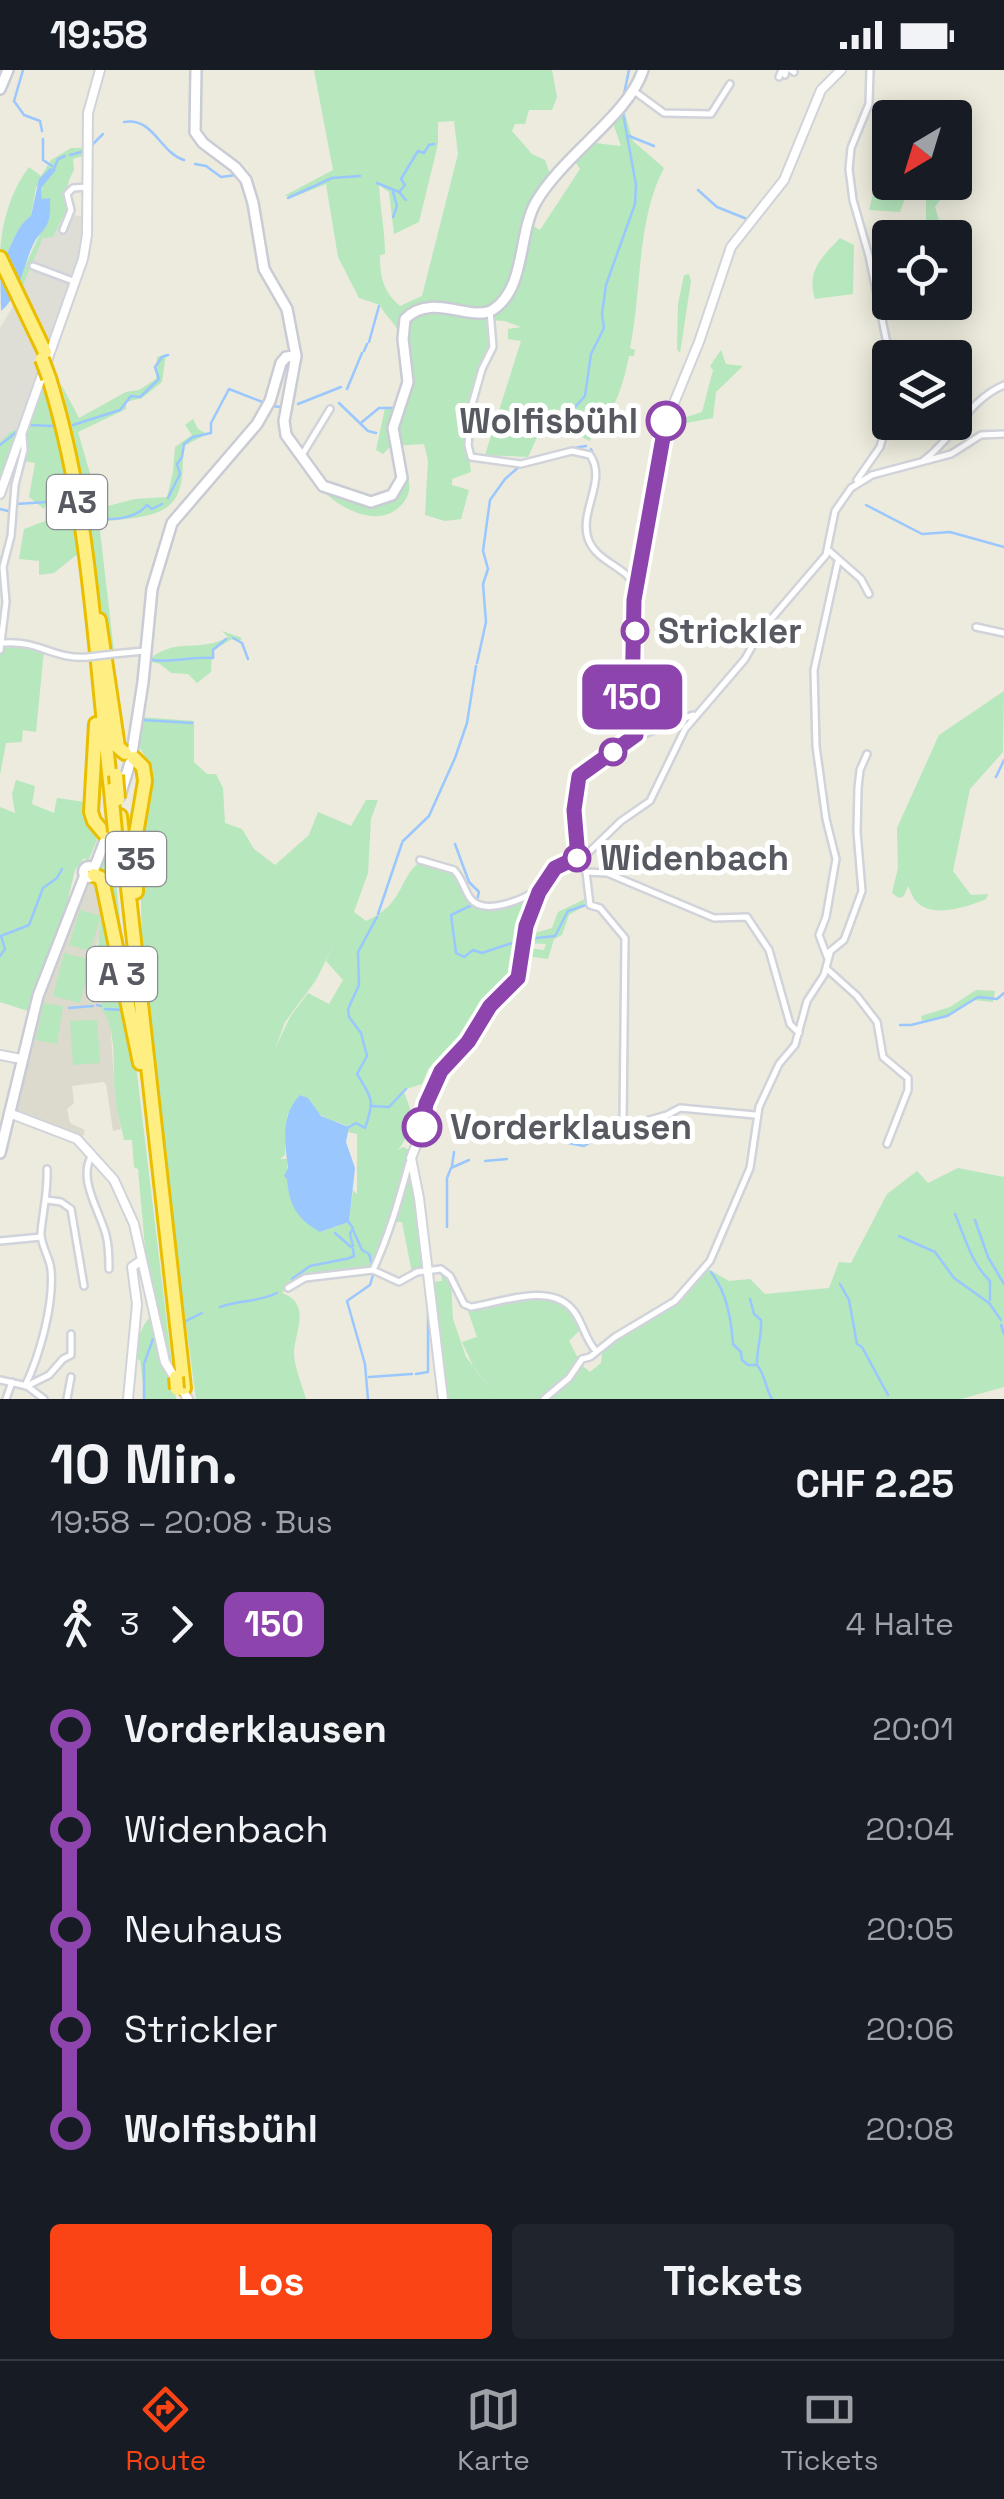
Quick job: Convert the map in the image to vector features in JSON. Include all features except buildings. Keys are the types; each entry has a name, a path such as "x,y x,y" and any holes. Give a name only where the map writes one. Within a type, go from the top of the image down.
{"highway":[{"name":"A3","path":"0,258 47,365 79,479 97,605 182,1392"},
{"name":"A3","path":"0,268 22,305"},
{"name":"A3","path":"47,365 77,500 92,659 110,790 110,833 182,1392"},
{"path":"97,605 119,748 130,755"},
{"name":"35","path":"92,659 91,810 93,820 110,833"},
{"name":"35","path":"130,755 142,766 145,781 136,844 137,965"},
{"name":"A 3","path":"90,873 104,884 142,1073"}],"main road":[{"path":"196,70 195,132 239,171 248,185 264,266 285,303 296,356 284,427 287,438 326,487 371,502 392,496 403,473 393,428 408,382 402,330 405,319 426,308 490,311 496,307 512,283 528,218 554,175 634,91 643,70"},
{"path":"0,87 8,72"},
{"path":"0,1153 38,996 110,833 130,755 152,590 172,523 261,418 281,362 296,356"},
{"path":"90,873 130,755"}],"street":[{"path":"0,494 86,247 89,108 100,70"},
{"path":"634,738 635,577 666,422 734,242 784,180 821,90 841,70"},
{"path":"870,70 869,104 851,148 849,170 886,340"},
{"path":"634,91 664,113 711,114 730,84"},
{"path":"62,230 71,210 68,194 72,188 88,187"},
{"path":"33,266 76,282"},
{"path":"490,311 492,347 471,408 471,457 521,464 572,451 590,456 596,476 586,520 588,540 597,553 635,577"},
{"path":"921,462 946,440 966,414 1004,384"},
{"path":"302,455 330,408"},
{"path":"22,433 24,450 4,553 6,602 1,646 28,642 65,657 92,659 147,650"},
{"path":"856,483 900,466 951,454 969,441 994,434 1004,436"},
{"path":"373,1270 391,1230 393,1212 421,1133 422,1114 437,1077 468,1042 490,1006 518,978 528,920 541,888 555,868 595,848 621,821 650,801 676,745 700,711 746,658 760,632 828,550 837,508 882,440"},
{"path":"828,550 861,579 869,594"},
{"path":"544,1399 582,1359 680,1298 707,1265 750,1168 756,1115 779,1064 793,1050 807,1001 826,969 828,955 819,935 836,860 816,746 814,670 838,561"},
{"path":"976,627 1004,633"},
{"path":"700,711 634,738 579,776 574,810 576,858 586,872 590,905 600,908 626,938 623,1124 640,1123 680,1108 756,1115"},
{"path":"828,955 844,940 862,891 858,788 867,754"},
{"path":"420,860 454,870 470,898 485,907 519,901 541,888"},
{"path":"586,872 606,873 714,918 748,918 773,958 790,1024 799,1032"},
{"path":"826,969 877,1022 884,1057 908,1078 908,1090 887,1144"},
{"path":"0,1055 21,1059"},
{"path":"9,1113 69,1134 114,1180 128,1208 163,1357 182,1392"},
{"path":"92,1156 87,1175 107,1238 110,1268"},
{"path":"411,1160 420,1198 442,1399"},
{"path":"26,1386 40,1350 51,1280 48,1256 40,1238 48,1169"},
{"path":"47,1200 61,1202 71,1209 84,1286"},
{"path":"0,1241 40,1238"},
{"path":"128,1399 137,1304 132,1268 142,1260"},
{"path":"288,1288 305,1278 373,1270 399,1282 439,1268 448,1273 462,1302 470,1307 540,1295 560,1300 571,1307 586,1339 596,1350"},
{"path":"26,1386 49,1375 65,1357 71,1356 71,1334"},
{"path":"67,1399 70,1377"},
{"path":"0,1380 26,1386 44,1399"},
{"path":"6,1399 12,1382"}],"shaded area":[{"path":"64,214 87,217 87,235 24,426 0,442 0,328 43,237 53,237"},
{"path":"100,881 103,925 96,947 97,967 110,1018 121,1129 113,1131 106,1084 72,1086 74,1103 67,1109 70,1123 85,1130 82,1140 18,1114 14,1108 41,997 88,882"}],"green space":[{"path":"314,70 552,70 557,97 552,110 529,110 525,124 515,124 512,131 532,154 545,160 550,174 531,202 525,221 540,230 580,169 572,157 586,142 621,146 613,123 625,114 633,141 664,168 644,233 630,348 635,350 634,356 629,356 611,411 589,441 565,427 539,433 528,457 485,455 521,341 508,339 508,329 521,327 490,320 487,350 470,410 471,472 452,479 452,485 469,490 461,519 445,521 425,515 428,461 424,444 391,446 383,454 376,450 385,408 401,410 406,390 406,361 398,331 380,305 359,298 338,257 326,184 296,196 284,196 333,170","holes":["454,121 458,154 422,296 400,306 382,277 380,255 385,254 385,245 379,185 389,192 394,234 419,222 438,144 438,122"]},
{"path":"71,148 86,148 86,155 73,159 74,170 67,191 70,215 64,215 53,237 43,238 21,290 17,283 40,234 49,198 42,200 45,182 36,187 31,216 0,263 11,201 29,167 41,176 51,160"},
{"path":"872,198 904,200 900,212 869,210"},
{"path":"926,200 940,200 935,207 939,220 926,220"},
{"path":"840,238 854,245 853,294 815,299 814,272"},
{"path":"689,274 680,353 678,304 684,275"},
{"path":"721,350 726,364 743,366 716,392 713,418 681,424 678,420 702,412 713,370 710,366"},
{"path":"166,354 162,382 142,398 126,402 126,409 78,432 100,508 135,499 167,497 175,447 192,435 185,425 193,419 198,429 207,434 182,447 180,488 165,508 153,514 99,522 114,652 108,652 75,440 61,384 79,418 156,379 157,357"},
{"path":"43,382 62,442 80,552 54,573 39,575 39,561 19,559 24,529 61,515 58,492 51,491 44,509 29,497 35,463 22,461 24,433"},
{"path":"24,426 0,491 0,442"},
{"path":"406,473 408,496 394,511 384,515 352,511 324,492 380,503"},
{"path":"222,631 242,638 239,642 232,639 212,651 211,672 197,683 188,674 171,673 152,662 151,658 170,648 208,644 228,637"},
{"path":"23,644 44,650 36,732 23,730 22,742 6,743 0,775 0,653 4,645"},
{"path":"1004,691 1003,752 970,789 953,871 971,895 988,894 986,899 960,908 931,909 916,901 908,886 899,898 892,893 898,868 897,828 939,735"},
{"path":"140,717 194,721 194,762 207,774 216,774 223,788 225,823 242,829 254,849 275,865 309,835 318,812 351,826 366,800 378,800 371,819 368,873 354,912 366,921 388,906 422,861 453,871 469,899 483,907 512,903 537,892 517,976 495,998 467,1041 439,1072 429,1067 422,1084 403,1090 411,1120 398,1150 403,1147 412,1151 379,1258 368,1269 304,1278 282,1293 291,1297 299,1310 294,1356 306,1399 196,1399 161,1134 142,951 140,852 153,770 138,745","holes":["335,942 326,961 343,980 329,1004 308,993 290,1017 275,1049 285,1022 316,980","300,1095 321,1115 357,1134 357,1194 353,1190 349,1222 320,1232 288,1189 287,1159 280,1159 285,1155 287,1116"]},
{"path":"16,780 35,786 32,804 54,813 57,798 85,802 86,816 97,840 88,861 84,858 75,870 68,899 71,904 34,1013 0,1002 0,807 15,813 12,794"},
{"path":"111,832 124,960 98,867"},
{"path":"100,898 133,1040 176,1399 145,1399 140,1360 135,1359 140,1333 156,1312 138,1169 134,1167 132,1140 124,1140 116,1099 112,1037 101,1008 103,993 97,960"},
{"path":"585,899 584,906 569,915 562,935 554,939 548,959 526,956 527,948 544,950 546,944 528,943 525,936 552,928 558,912"},
{"path":"80,910 101,916 90,951 69,945"},
{"path":"64,953 91,960 80,1003 53,996"},
{"path":"976,990 995,991 993,1002 974,1000 948,1017 922,1021 921,1016 950,1007"},
{"path":"43,1003 63,1006 57,1044 36,1040"},
{"path":"97,1020 100,1063 73,1065 70,1021"},
{"path":"411,1165 425,1268 412,1273 402,1222 394,1222"},
{"path":"958,1168 1004,1177 1004,1387 961,1399 545,1399 569,1379 579,1363 590,1372 601,1363 603,1347 675,1303 708,1269 729,1281 750,1279 765,1294 829,1288 839,1262 851,1263 887,1194 917,1171 928,1183"},
{"path":"441,1270 451,1283 453,1319 466,1357 473,1366 462,1342 477,1337 467,1308 544,1296 567,1308 581,1329 569,1341 579,1360 568,1376 542,1399 444,1399 428,1273 432,1274 433,1282 442,1281"}],"water":[{"path":"50,168 56,170 41,188 42,199 50,198 49,219 36,239 13,296 1,311 0,263 31,216 39,179"},
{"path":"300,1095 308,1098 321,1116 349,1127 346,1142 355,1168 349,1222 320,1232 296,1210 284,1176 288,1168 287,1120"}],"waterway":[{"path":"23,70 14,101 24,115 40,121 42,131"},
{"path":"624,94 629,70"},
{"path":"531,433 547,420 567,416 585,396 591,354 604,328 606,285 635,204 636,185 623,113 627,106"},
{"path":"124,122 143,125 184,160"},
{"path":"90,147 103,134"},
{"path":"629,136 654,146"},
{"path":"43,139 43,160 52,166"},
{"path":"399,192 405,185 401,179 418,151 424,153 434,144"},
{"path":"70,155 85,151"},
{"path":"54,169 58,159 65,156"},
{"path":"195,164 206,166 221,177 236,175"},
{"path":"288,198 332,178 360,176"},
{"path":"377,183 399,192 406,200"},
{"path":"698,190 717,207 747,219"},
{"path":"393,192 397,206 393,217"},
{"path":"369,342 379,306"},
{"path":"364,351 367,344"},
{"path":"347,389 362,353"},
{"path":"73,425 120,410 131,396 140,397 159,379 155,367 168,355"},
{"path":"298,404 341,387"},
{"path":"168,498 180,474 177,464 184,444 193,437 211,433 211,423 229,389 265,403"},
{"path":"339,403 368,431 376,433"},
{"path":"270,406 282,407"},
{"path":"362,422 379,408 394,408"},
{"path":"28,425 53,426"},
{"path":"0,445 19,430"},
{"path":"568,449 586,446"},
{"path":"477,663 486,622 483,584 488,569 483,551 490,500 520,466"},
{"path":"16,504 47,502"},
{"path":"91,517 121,518 136,514 147,505 152,509 162,504"},
{"path":"866,505 922,534"},
{"path":"0,509 8,511 11,507"},
{"path":"923,534 950,532 1004,547"},
{"path":"233,638 242,643 248,659"},
{"path":"153,660 213,658 213,650 226,639"},
{"path":"403,841 429,816 455,758 467,723 476,666"},
{"path":"141,720 192,723"},
{"path":"996,777 1004,760"},
{"path":"378,914 402,843"},
{"path":"455,844 469,882 479,892 477,900"},
{"path":"0,956 5,949 1,936 29,925 43,888 62,869"},
{"path":"472,905 451,915 456,953 464,957 473,950 482,953 518,941"},
{"path":"527,939 555,936 568,911 586,905"},
{"path":"346,1129 356,1123 365,1128 371,1105 357,1074 367,1056 361,1033 348,1009 359,985 358,952 377,917"},
{"path":"900,1025 947,1016 978,997 997,999 1004,993"},
{"path":"97,1005 101,1006"},
{"path":"69,1008 93,1006"},
{"path":"105,1009 123,1010"},
{"path":"372,1106 389,1107 406,1089"},
{"path":"563,1142 584,1146 606,1133"},
{"path":"452,1166 454,1152"},
{"path":"485,1161 507,1159"},
{"path":"447,1227 447,1178 451,1168 469,1160"},
{"path":"955,1214 973,1258 990,1281 990,1300"},
{"path":"347,1220 353,1228 353,1246"},
{"path":"975,1220 988,1257 1004,1284"},
{"path":"353,1230 372,1265"},
{"path":"335,1233 351,1247"},
{"path":"899,1236 935,1252 954,1278 989,1303 1001,1320"},
{"path":"347,1259 354,1256 353,1249"},
{"path":"292,1279 310,1266 345,1259"},
{"path":"711,1272 727,1306 733,1344 741,1352 742,1360 757,1365 772,1399"},
{"path":"368,1399 365,1364 347,1301 370,1285 373,1275"},
{"path":"840,1284 849,1300 857,1344 888,1395"},
{"path":"220,1307 277,1293"},
{"path":"750,1299 754,1314 761,1320 757,1363"},
{"path":"416,1374 428,1372 428,1302"},
{"path":"186,1321 202,1313"},
{"path":"1001,1325 1004,1334"},
{"path":"144,1399 144,1364 153,1339"},
{"path":"369,1377 412,1374"}],"bus line":[{"name":"150","path":"422,1127 432,1086 441,1071 468,1042 490,1006 518,978 526,926 539,892 555,868 578,857 574,810 579,776 636,735 632,704 634,600 666,421"}],"place":[{"name":"Wolfisbühl","path":"666,421"},
{"name":"Strickler","path":"635,631"},
{"name":"Widenbach","path":"577,858"},
{"name":"Vorderklausen","path":"422,1127"}]}
